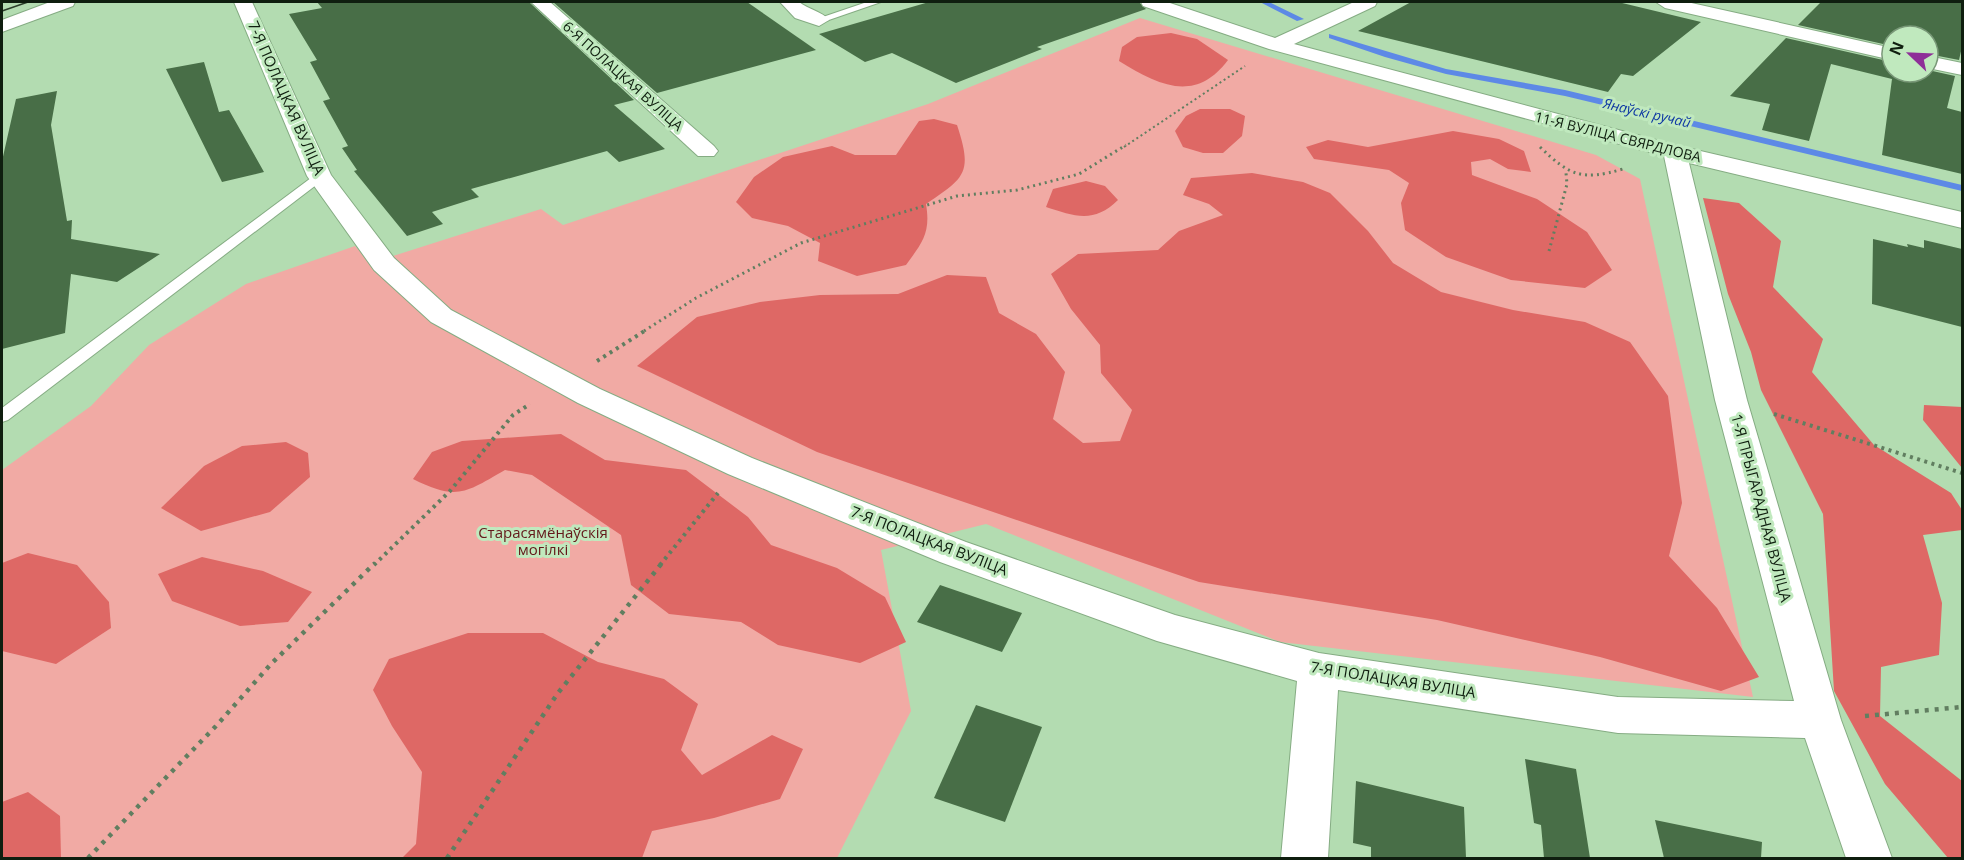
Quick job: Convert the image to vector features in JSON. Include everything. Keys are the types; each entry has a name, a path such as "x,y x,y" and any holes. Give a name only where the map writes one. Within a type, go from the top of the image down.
{"street":[{"path":"2,26 66,2"},
{"name":"7-Я ПОЛАЦКАЯ ВУЛІЦА","path":"243,2 319,176 384,264 441,316 589,396 740,466 953,552 1171,630 1319,670 1618,715 1820,720"},
{"name":"6-Я ПОЛАЦКАЯ ВУЛІЦА","path":"540,2 706,152"},
{"path":"789,2 802,14 819,20"},
{"name":"11-Я ВУЛІЦА СВЯРДЛОВА","path":"1150,2 1276,45 1674,152 1962,220"},
{"path":"1276,45 1368,2"},
{"path":"1665,2 1880,51"},
{"path":"1940,64 1962,69"},
{"name":"1-Я ПРЫГАРАДНАЯ ВУЛІЦА","path":"1674,152 1731,400 1820,720 1869,858"},
{"path":"1304,858 1319,670"}],"lane":[{"path":"819,20 876,2"},
{"path":"2,416 319,176"}],"path":[{"path":"1549,251 1567,184 1566,172"},
{"path":"1731,400 1962,473"},
{"path":"447,858 558,693 740,466"},
{"path":"1820,720 1962,707"}],"green space":[{"name":"Старасямёнаўскія могілкі","path":"1140,18 1596,155 1640,179 1753,697 1280,642 986,524 881,550 911,711 837,858 2,858 2,470 91,406 149,345 246,284 355,246 371,263 541,209 563,225 928,104"}],"shaded area":[{"path":"1171,33 1197,39 1228,60 1215,74 1203,82 1189,86 1162,83 1119,61 1122,47 1137,37"},
{"path":"1200,109 1230,109 1245,116 1242,136 1223,153 1203,153 1183,147 1175,131 1186,116"},
{"path":"934,119 957,125 965,164 957,180 926,204 927,223 924,237 906,265 857,276 818,261 820,243 788,226 752,218 736,202 754,177 783,157 832,146 855,155 896,155 919,121"},
{"path":"1453,131 1499,139 1524,151 1531,172 1508,169 1490,159 1471,162 1472,175 1537,199 1587,232 1612,270 1585,288 1511,280 1446,257 1405,230 1401,203 1409,183 1389,170 1314,159 1306,147 1328,140 1368,147"},
{"path":"1252,173 1303,182 1330,193 1368,231 1393,263 1441,292 1513,310 1585,322 1630,342 1668,396 1682,503 1669,556 1717,608 1759,677 1721,691 1600,657 1437,620 1199,582 817,452 637,366 697,317 760,302 820,295 898,294 947,275 986,277 999,313 1036,334 1065,372 1053,419 1083,443 1120,441 1132,410 1101,373 1100,345 1071,309 1051,274 1078,254 1158,250 1179,231 1223,215 1209,204 1183,195 1191,178"},
{"path":"1086,181 1105,186 1118,200 1101,212 1084,216 1046,207 1053,189"},
{"path":"1703,198 1739,203 1781,241 1773,287 1823,339 1812,372 1874,445 1951,493 1962,510 1962,530 1923,535 1942,603 1939,655 1881,667 1880,716 1962,781 1962,858 1948,858 1885,784 1834,691 1823,514 1761,390 1751,352 1728,294"},
{"path":"1924,405 1962,407 1962,468 1923,420"},
{"path":"561,434 605,460 686,470 748,517 771,545 837,568 885,597 906,642 860,663 778,645 741,622 669,614 631,585 621,535 532,475 505,470 470,489 451,492 413,479 432,452 462,441"},
{"path":"286,442 308,453 310,477 270,512 201,531 161,508 204,466 242,446"},
{"path":"28,553 77,565 109,602 111,628 56,664 2,651 2,563"},
{"path":"202,557 263,571 312,592 288,622 240,626 172,601 158,574"},
{"path":"468,633 543,633 598,662 664,679 698,704 681,750 702,775 772,735 803,749 780,799 714,818 652,831 642,858 402,858 416,844 422,772 392,726 373,690 389,659"},
{"path":"28,792 60,816 61,858 2,858 2,802"}],"building":[{"path":"317,2 529,2 634,100 614,105 665,149 619,162 607,151 471,189 479,197 432,212 443,224 407,236 354,171 357,170 342,148 348,146 323,101 330,99 310,62 317,60 289,14 322,8"},
{"path":"553,2 747,2 816,50 657,93"},
{"path":"929,2 1139,2 1146,9 1037,47 1042,49 956,83 892,53 865,62 819,34"},
{"path":"1411,2 1618,2 1701,22 1633,76 1621,74 1608,92 1358,31"},
{"path":"1821,2 1962,2 1962,47 1959,60 1940,56 1940,24 1880,24 1880,43 1798,25"},
{"path":"1786,38 1880,59 1880,76 1831,64 1809,141 1762,130 1770,104 1730,96"},
{"path":"204,62 219,112 229,110 264,172 222,182 166,69"},
{"path":"1940,73 1955,76 1947,108 1962,112 1962,174 1882,155 1891,84 1940,84"},
{"path":"57,91 51,125 67,221 72,220 71,239 160,254 117,282 71,274 65,333 2,349 2,161 16,99"},
{"path":"1873,239 1924,248 1924,240 1962,249 1962,327 1872,304"},
{"path":"940,585 1022,613 1002,652 917,622"},
{"path":"976,705 1042,727 1005,822 934,798"},
{"path":"1525,759 1576,769 1590,858 1544,858 1541,825 1534,823"},
{"path":"1356,781 1464,807 1466,858 1371,858 1371,847 1353,843"},
{"path":"1655,820 1762,842 1761,858 1664,858"}],"waterway":[{"name":"Янаўскі ручай","path":"1264,2 1300,19"},
{"name":"Янаўскі ручай","path":"1332,36 1388,56 1446,71 1506,84 1565,93 1962,188"}],"tram line":[{"path":"2,11 28,2"}]}
